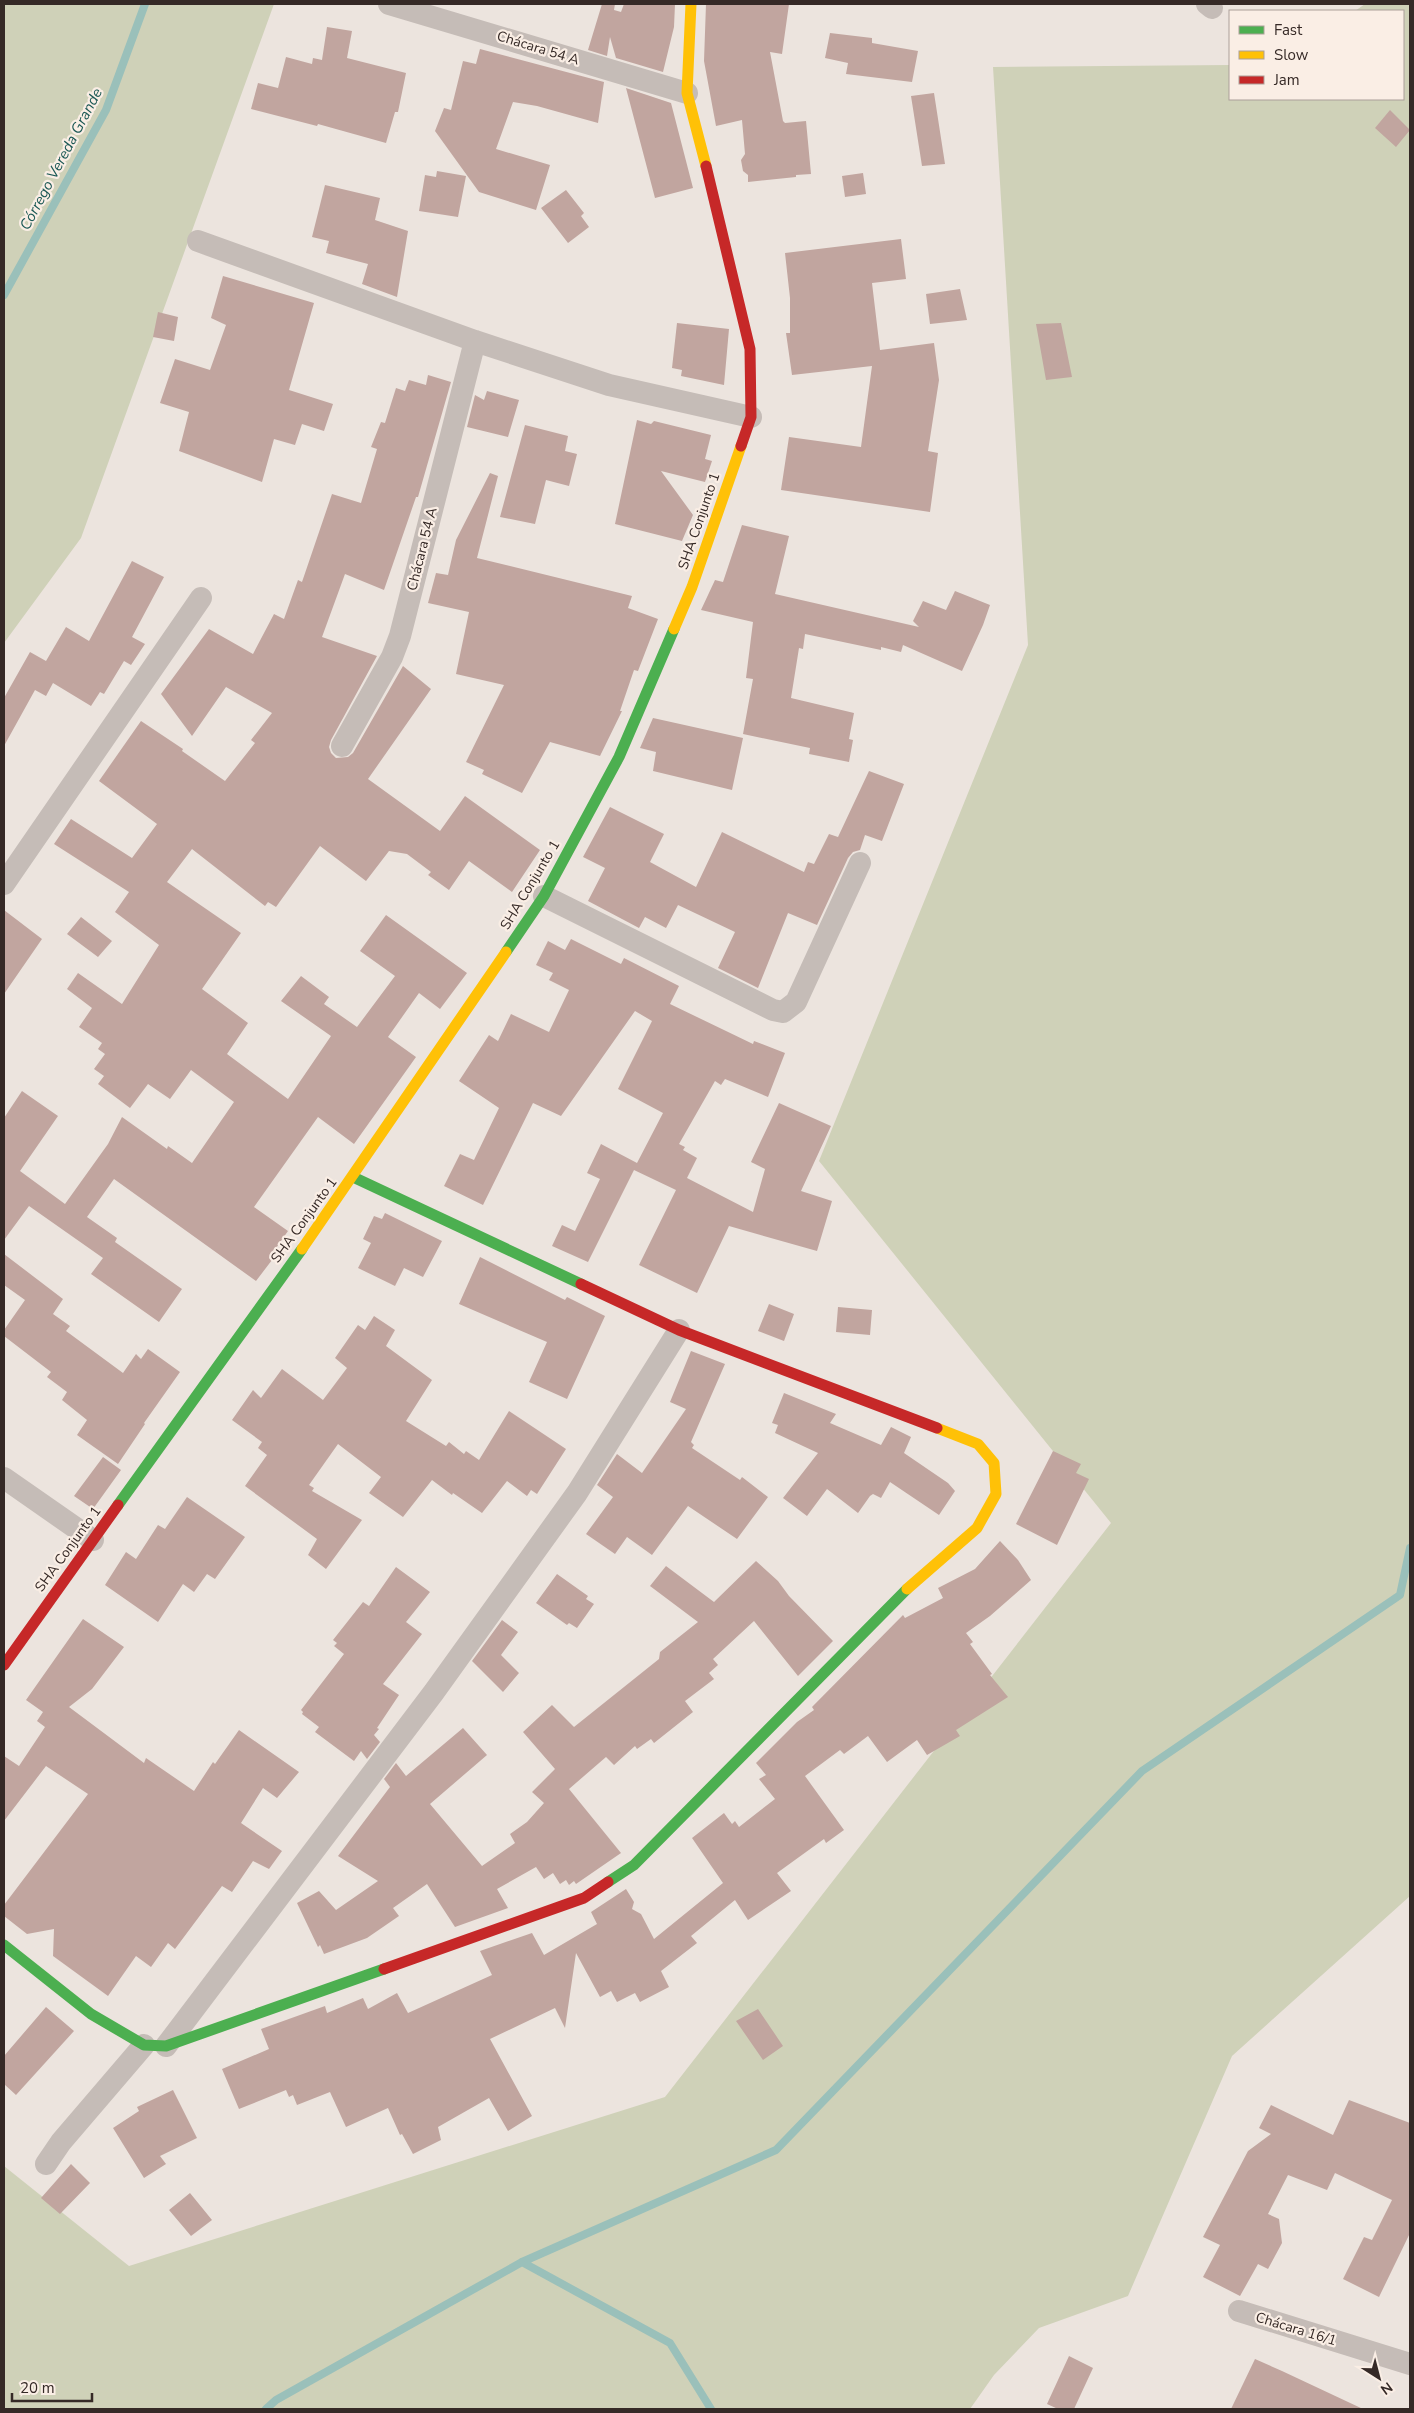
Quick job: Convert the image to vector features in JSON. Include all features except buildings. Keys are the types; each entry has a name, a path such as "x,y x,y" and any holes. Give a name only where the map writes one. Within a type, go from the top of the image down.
{"street":[{"name":"Chácara 54 A","path":"389,4 687,93"},
{"name":"SHA Conjunto 1","path":"4,1665 353,1177 544,896 623,748 692,587 752,417 750,349 687,93 691,4"},
{"path":"198,241 475,341 609,385 752,417"},
{"name":"Chácara 54 A","path":"342,746 392,656 400,636 475,341"},
{"path":"4,884 201,598"},
{"path":"544,896 773,1010 783,1012 796,1002 860,863"},
{"path":"4,1945 91,2014 155,2045 584,1898 634,1865 913,1582 977,1528 996,1494 994,1463 978,1444 679,1330 353,1177"},
{"path":"46,2164 61,2142 155,2045 434,1692 577,1493 679,1330"},
{"path":"4,1478 93,1540"},
{"name":"Chácara 16/1","path":"1239,2311 1410,2364"}],"green space":[{"path":"4,4 274,4 81,538 4,643"},
{"path":"1365,4 1410,4 1410,1896 1232,2056 1128,2296 1039,2328 994,2375 970,2409 4,2409 4,2166 129,2266 665,2097 1111,1523 819,1161 1028,645 993,67 1229,65 1229,100 1404,100 1404,10 1356,10"}],"waterway":[{"name":"Córrego Vereda Grande","path":"4,295 106,110 145,4"},
{"path":"266,2409 276,2400 522,2262 776,2150 1142,1771 1400,1595 1410,1548"},
{"path":"522,2262 670,2343 711,2409"}],"traffic: fast":[{"path":"506,952 544,896 619,757 674,629"},
{"path":"353,1177 581,1284"},
{"path":"118,1505 302,1249"},
{"path":"608,1882 634,1865 907,1589"},
{"path":"4,1945 91,2014 144,2045 166,2046 384,1969"}],"traffic: slow":[{"path":"691,4 687,93 706,166"},
{"path":"674,629 692,587 741,446"},
{"path":"302,1249 506,952"},
{"path":"907,1589 977,1528 996,1494 994,1463 978,1444 937,1428"}],"traffic: jam":[{"path":"706,166 750,349 751,417 741,446"},
{"path":"581,1284 679,1330 937,1428"},
{"path":"4,1665 118,1505"},
{"path":"384,1969 584,1898 608,1882"}]}
